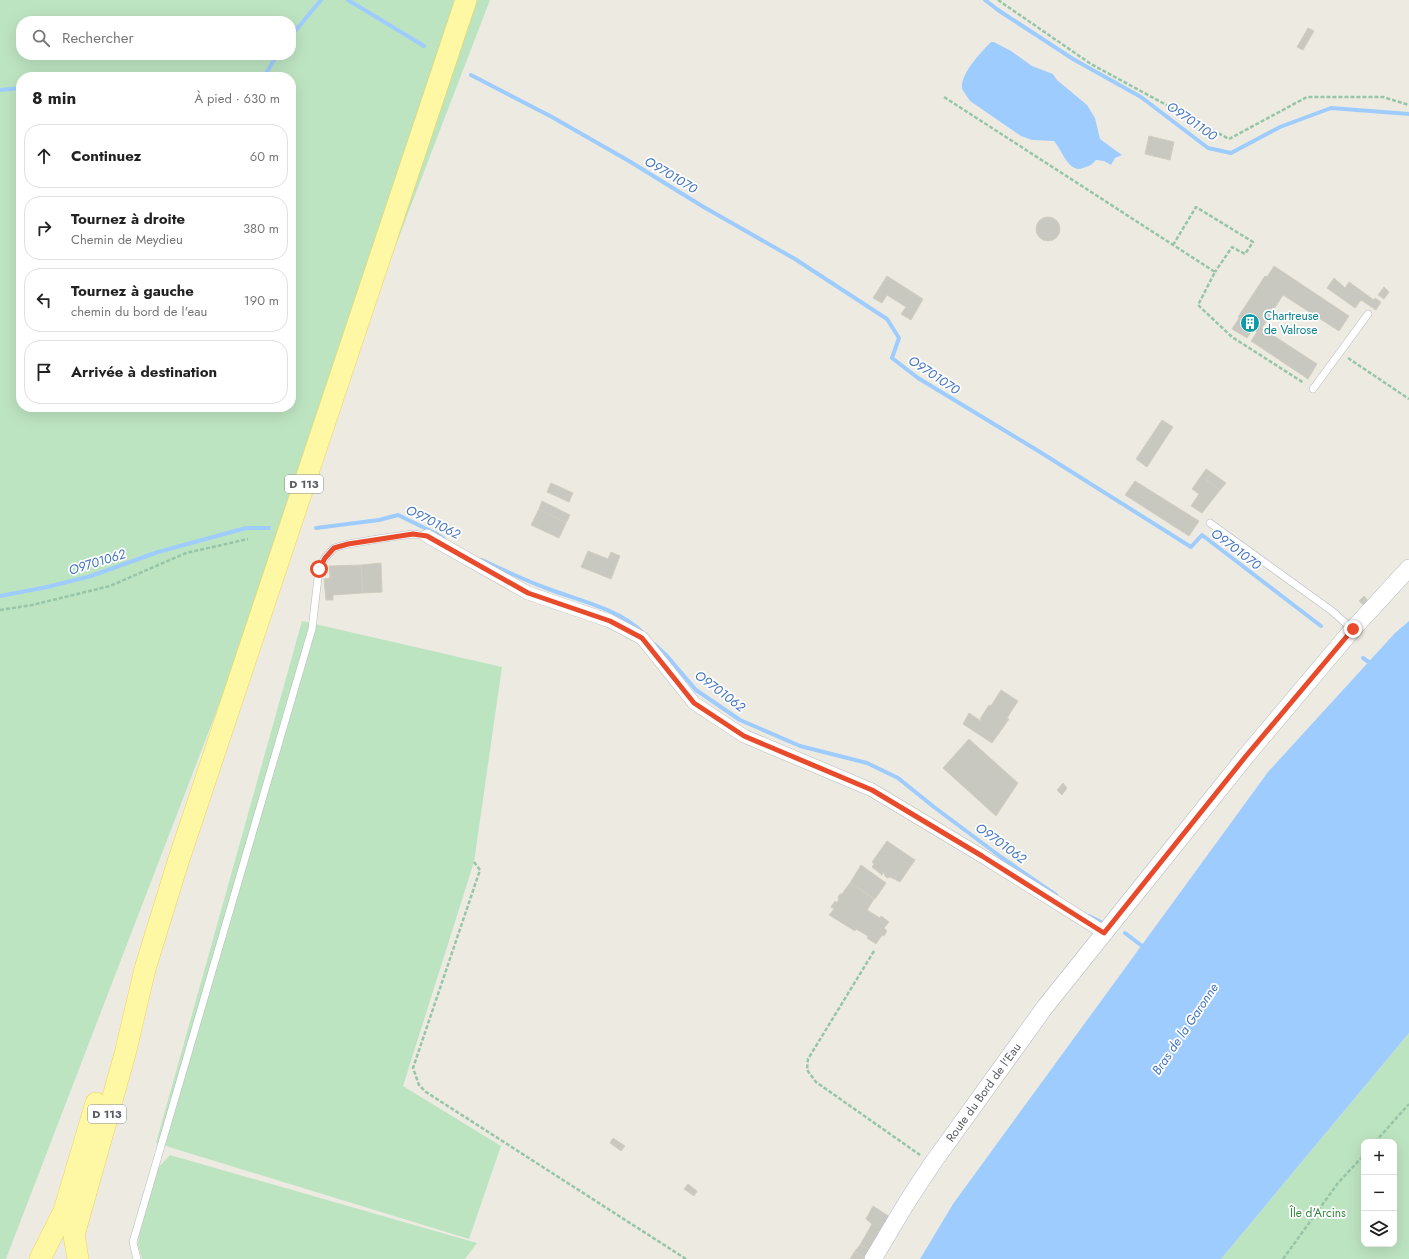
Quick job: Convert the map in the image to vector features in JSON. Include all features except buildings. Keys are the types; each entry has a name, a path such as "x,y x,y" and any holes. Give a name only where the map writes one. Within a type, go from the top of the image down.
{"main road":[{"name":"D 113","path":"78,1259 74,1235 124,1054 145,969 178,862 466,0"},
{"name":"D 113","path":"40,1259 64,1210 113,1049 145,969"}],"street":[{"path":"427,536 528,593 610,621 642,638 694,703 744,736 872,790 988,860 1104,933"},
{"name":"Route du Bord de l'Eau","path":"873,1259 932,1164 1045,1007 1246,756 1353,629 1409,568"}],"lane":[{"path":"1313,389 1368,314"},
{"path":"1210,523 1332,611 1353,629"},
{"path":"137,1259 133,1242 312,629 319,569 325,558 334,548 348,544 413,534 427,536"}],"path":[{"path":"998,0 1091,64 1229,139 1307,97 1383,97 1409,105"},
{"path":"944,97 1215,272"},
{"path":"1173,245 1196,207 1253,242 1245,254 1232,247 1215,272 1198,305 1232,337 1313,389"},
{"path":"1340,353 1409,399"},
{"path":"0,610 32,605 110,586 186,553 248,539"},
{"path":"474,862 480,870 413,1068 419,1085 426,1092 686,1259"},
{"path":"874,952 808,1059 807,1070 816,1082 932,1164"},
{"path":"1378,1139 1409,1104"},
{"path":"1284,1259 1338,1183 1361,1158"}],"green space":[{"path":"0,0 490,0 6,1259 0,1259"},
{"path":"302,621 502,667 474,862 403,1086 501,1146 469,1239 156,1143"},
{"name":"Île d'Arcins","path":"1409,1033 1409,1259 1221,1259"},
{"path":"170,1155 477,1243 465,1259 142,1259 138,1245 139,1235 157,1169"}],"water":[{"path":"991,42 994,42 1011,51 1032,66 1053,74 1057,80 1087,105 1095,118 1100,139 1122,155 1115,158 1111,165 1104,161 1096,160 1092,164 1085,167 1078,169 1074,168 1066,160 1054,141 1032,140 1021,136 970,101 962,89 964,77 982,51"},
{"name":"Bras de la Garonne","path":"1409,621 1409,1033 1221,1259 920,1259 953,1204 1268,772 1395,633"}],"waterway":[{"name":"O9701070","path":"296,30 321,0"},
{"name":"O9701070","path":"348,0 424,46"},
{"name":"O9701100","path":"985,0 1073,59 1141,97 1208,148 1231,153 1280,127 1331,108 1409,114"},
{"name":"O9701070","path":"267,72 274,60"},
{"name":"O9701070","path":"471,75 552,117 795,259 887,319 899,338 892,358 918,378 1040,452 1191,547 1202,535 1321,626"},
{"name":"O9701070","path":"0,90 16,88"},
{"name":"O9701062","path":"316,528 379,520 398,515 444,539"},
{"name":"O9701062","path":"0,596 47,587 91,576 158,552 246,528 269,528"},
{"name":"O9701062","path":"482,560 538,585 609,611 621,617 642,632"},
{"name":"O9701062","path":"654,644 667,656 696,690 740,720 800,746 867,763 898,778 1001,857 1056,895"},
{"name":"O9701070","path":"1363,658 1373,665"},
{"name":"O9701062","path":"1089,916 1103,923"},
{"name":"O9701062","path":"1125,933 1146,949"}],"place":[{"name":"Chartreuse de Valrose","path":"1250,323"}],"route":[{"path":"319,569 325,558 334,548 348,544 413,534 427,536 528,593 610,621 642,638 694,703 744,736 872,790 982,856 1104,933 1246,756 1353,629"}]}
